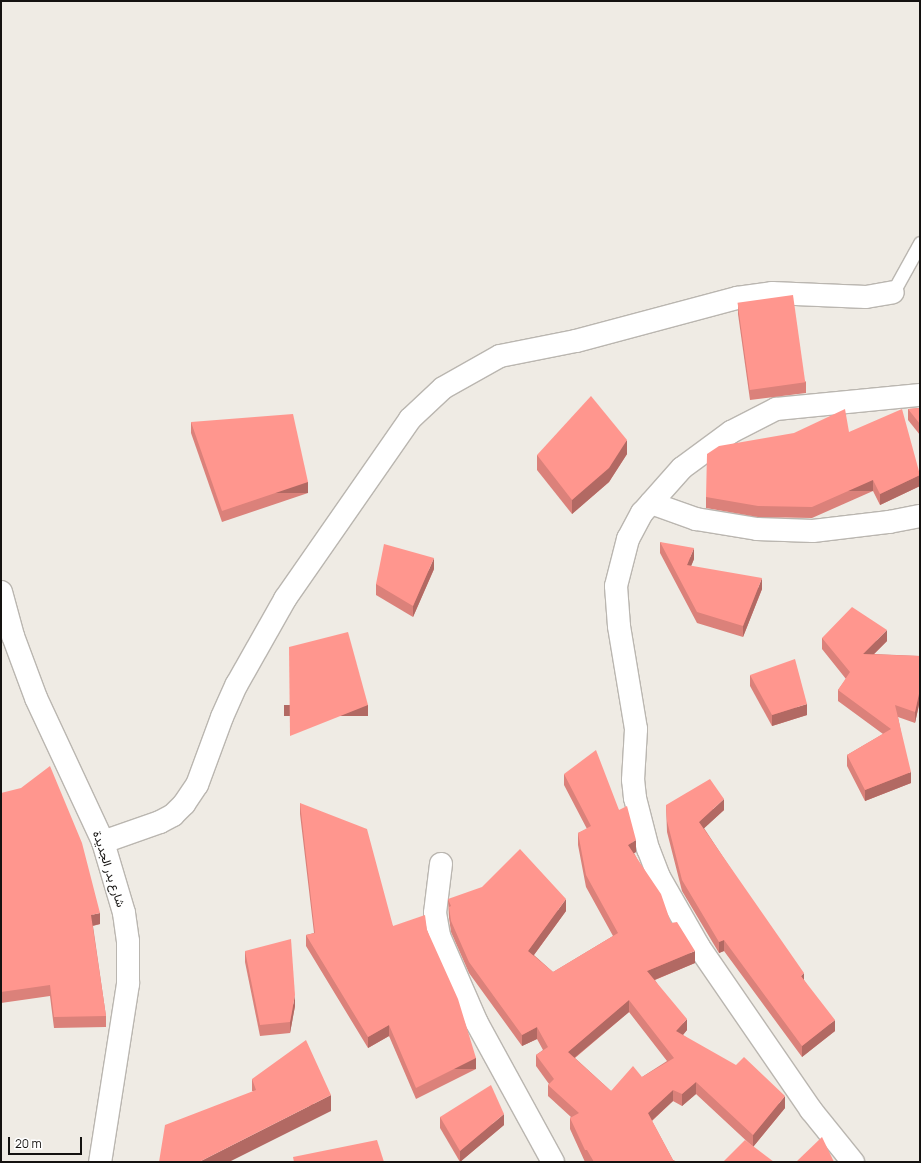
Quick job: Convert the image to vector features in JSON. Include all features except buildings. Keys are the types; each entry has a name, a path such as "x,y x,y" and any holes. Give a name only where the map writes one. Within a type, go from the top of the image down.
{"street":[{"path":"103,842 160,822 173,815 184,804 197,785 222,717 237,684 285,599 410,418 443,388 500,356 576,341 736,298 772,293 866,297 893,292"},
{"path":"853,1162 811,1110 699,947 659,877 648,849 632,780 636,729 619,626 616,586 628,539 651,502 682,468 709,446 764,413 804,405 920,395"},
{"path":"651,502 696,519 757,529 813,531 889,522 920,516"},
{"name":"شارع بدر الجديدة","path":"1,592 13,636 36,698 103,842 124,913 129,962 128,984 100,1162"},
{"path":"441,864 435,913 439,936 477,1023 554,1162"}],"lane":[{"path":"893,292 920,243"}]}
